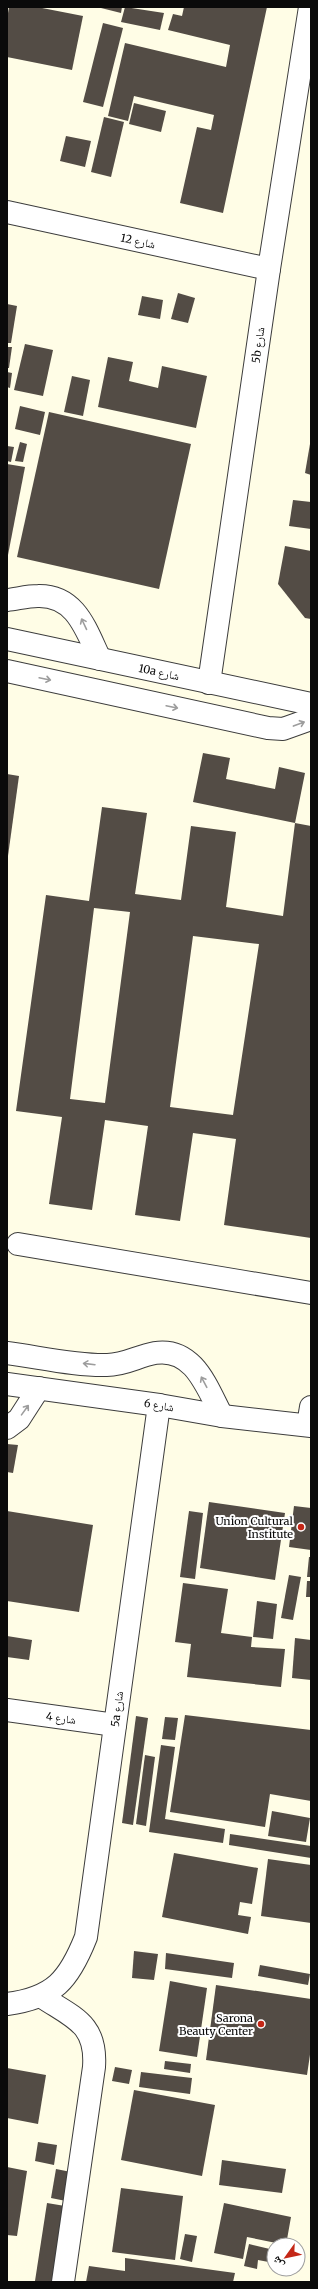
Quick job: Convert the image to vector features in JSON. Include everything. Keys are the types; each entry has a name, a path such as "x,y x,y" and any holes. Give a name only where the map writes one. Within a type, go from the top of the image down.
{"street":[{"name":"5b شارع","path":"209,683 269,269 310,7"},
{"name":"شارع 12","path":"7,212 269,269"},
{"path":"7,600 39,596 61,600 80,616 100,659"},
{"name":"10a شارع","path":"7,639 311,704"},
{"path":"7,671 268,728 283,729 311,719"},
{"path":"18,1244 311,1293"},
{"path":"7,1353 105,1365 130,1362 154,1353 166,1352 178,1355 189,1361 198,1369 222,1416"},
{"name":"شارع 6","path":"7,1384 159,1405 222,1416 310,1419"},
{"path":"7,1428 19,1419 39,1388"},
{"name":"5a شارع","path":"42,1997 63,1980 76,1962 86,1937 159,1405"},
{"name":"شارع 4","path":"7,1710 115,1725"},
{"path":"7,2004 42,1997 76,2019 89,2032 95,2049 63,2282"}],"building":[{"path":"9,7 37,7 83,16 72,70 7,57 7,19"},
{"path":"97,7 122,7 121,13"},
{"path":"125,7 164,13 160,30 121,22"},
{"path":"184,7 267,7 223,213 180,203 197,127 211,130 214,115 134,96 128,121 108,116 125,43 226,67 230,45 168,30 173,14 182,16"},
{"path":"103,23 123,28 103,107 83,102"},
{"path":"134,103 166,111 161,132 129,124"},
{"path":"104,117 124,122 111,177 91,172"},
{"path":"66,136 91,141 85,167 60,161"},
{"path":"178,293 195,298 188,323 171,319"},
{"path":"142,296 163,300 160,319 138,315"},
{"path":"7,304 17,306 11,343 7,343"},
{"path":"25,344 53,350 43,396 14,390"},
{"path":"7,347 12,347 9,368 7,368"},
{"path":"108,357 133,362 129,381 158,388 162,366 207,376 196,428 98,407"},
{"path":"7,372 12,373 10,388 7,387"},
{"path":"72,376 90,380 83,416 64,412"},
{"path":"20,406 45,412 40,435 15,429"},
{"path":"49,412 191,444 159,589 17,557"},
{"path":"20,442 27,444 23,462 15,461"},
{"path":"311,444 311,475 305,473"},
{"path":"7,446 14,447 11,462 7,461"},
{"path":"7,464 25,467 8,555 7,555"},
{"path":"293,500 311,502 311,529 289,526"},
{"path":"285,546 311,551 311,619 305,618 278,584"},
{"path":"203,753 230,758 226,779 275,789 279,767 305,773 295,823 193,802"},
{"path":"7,774 19,776 8,856 7,856"},
{"path":"102,807 147,813 135,894 181,900 191,826 236,832 226,907 283,916 295,823 311,826 311,1238 224,1225 236,1139 193,1133 180,1221 135,1215 148,1126 105,1120 92,1210 49,1204 62,1117 16,1111 46,895 89,901","holes":["94,908 130,912 105,1103 70,1099","193,936 259,944 233,1115 170,1107"]},
{"path":"7,1444 18,1445 13,1473 7,1472"},
{"path":"209,1502 285,1513 275,1580 200,1568"},
{"name":"Union Cultural Institute","path":"294,1506 311,1508 311,1550 289,1547"},
{"path":"7,1511 93,1525 79,1612 7,1601"},
{"path":"189,1511 203,1513 195,1579 180,1577"},
{"path":"309,1557 311,1557 311,1577 307,1577"},
{"path":"289,1575 301,1577 293,1620 281,1618"},
{"path":"307,1581 311,1581 311,1597 306,1597"},
{"path":"183,1583 228,1589 221,1633 252,1637 251,1647 285,1649 281,1687 187,1677 191,1644 175,1642"},
{"path":"257,1601 277,1604 273,1639 253,1637"},
{"path":"7,1636 32,1640 29,1660 7,1657"},
{"path":"295,1638 311,1640 311,1680 292,1678"},
{"path":"185,1715 311,1730 311,1801 270,1794 265,1827 170,1812"},
{"path":"136,1716 148,1718 133,1825 122,1823"},
{"path":"165,1717 178,1718 175,1740 162,1739"},
{"path":"161,1745 175,1747 165,1819 225,1829 223,1843 149,1832"},
{"path":"145,1755 155,1757 146,1826 136,1824"},
{"path":"272,1811 310,1818 306,1842 268,1836"},
{"path":"230,1834 311,1846 311,1858 229,1845"},
{"path":"174,1853 258,1868 252,1904 240,1902 238,1915 251,1917 248,1934 162,1917"},
{"path":"268,1859 311,1865 311,1923 261,1916"},
{"path":"134,1951 158,1954 154,1980 132,1978"},
{"path":"166,1953 234,1963 232,1978 165,1969"},
{"path":"260,1965 310,1974 308,1985 258,1976"},
{"path":"170,1981 207,1988 197,2057 159,2051"},
{"name":"Sarona Beauty Center","path":"216,1985 311,1999 311,2048 307,2075 206,2060"},
{"path":"165,2061 191,2064 190,2073 164,2069"},
{"path":"115,2067 132,2070 129,2084 112,2081"},
{"path":"7,2068 46,2075 38,2124 7,2118"},
{"path":"141,2072 192,2078 190,2094 139,2087"},
{"path":"134,2090 215,2105 202,2176 121,2160"},
{"path":"38,2142 57,2145 54,2165 35,2161"},
{"path":"222,2160 286,2169 282,2193 219,2185"},
{"path":"7,2167 27,2171 17,2236 7,2235"},
{"path":"56,2169 71,2172 66,2201 51,2198"},
{"path":"121,2188 183,2196 175,2260 112,2252"},
{"path":"47,2203 65,2206 53,2282 35,2281"},
{"path":"224,2203 291,2217 287,2237 266,2237 266,2241 247,2237 243,2259 214,2253"},
{"path":"185,2234 197,2236 192,2262 180,2259"},
{"path":"249,2244 266,2248 266,2262 258,2260 257,2269 244,2266"},
{"path":"125,2258 235,2273 233,2282 86,2282 89,2266 125,2271"}],"place":[{"name":"Union Cultural Institute","path":"301,1527"},
{"name":"Sarona Beauty Center","path":"261,2024"}]}
